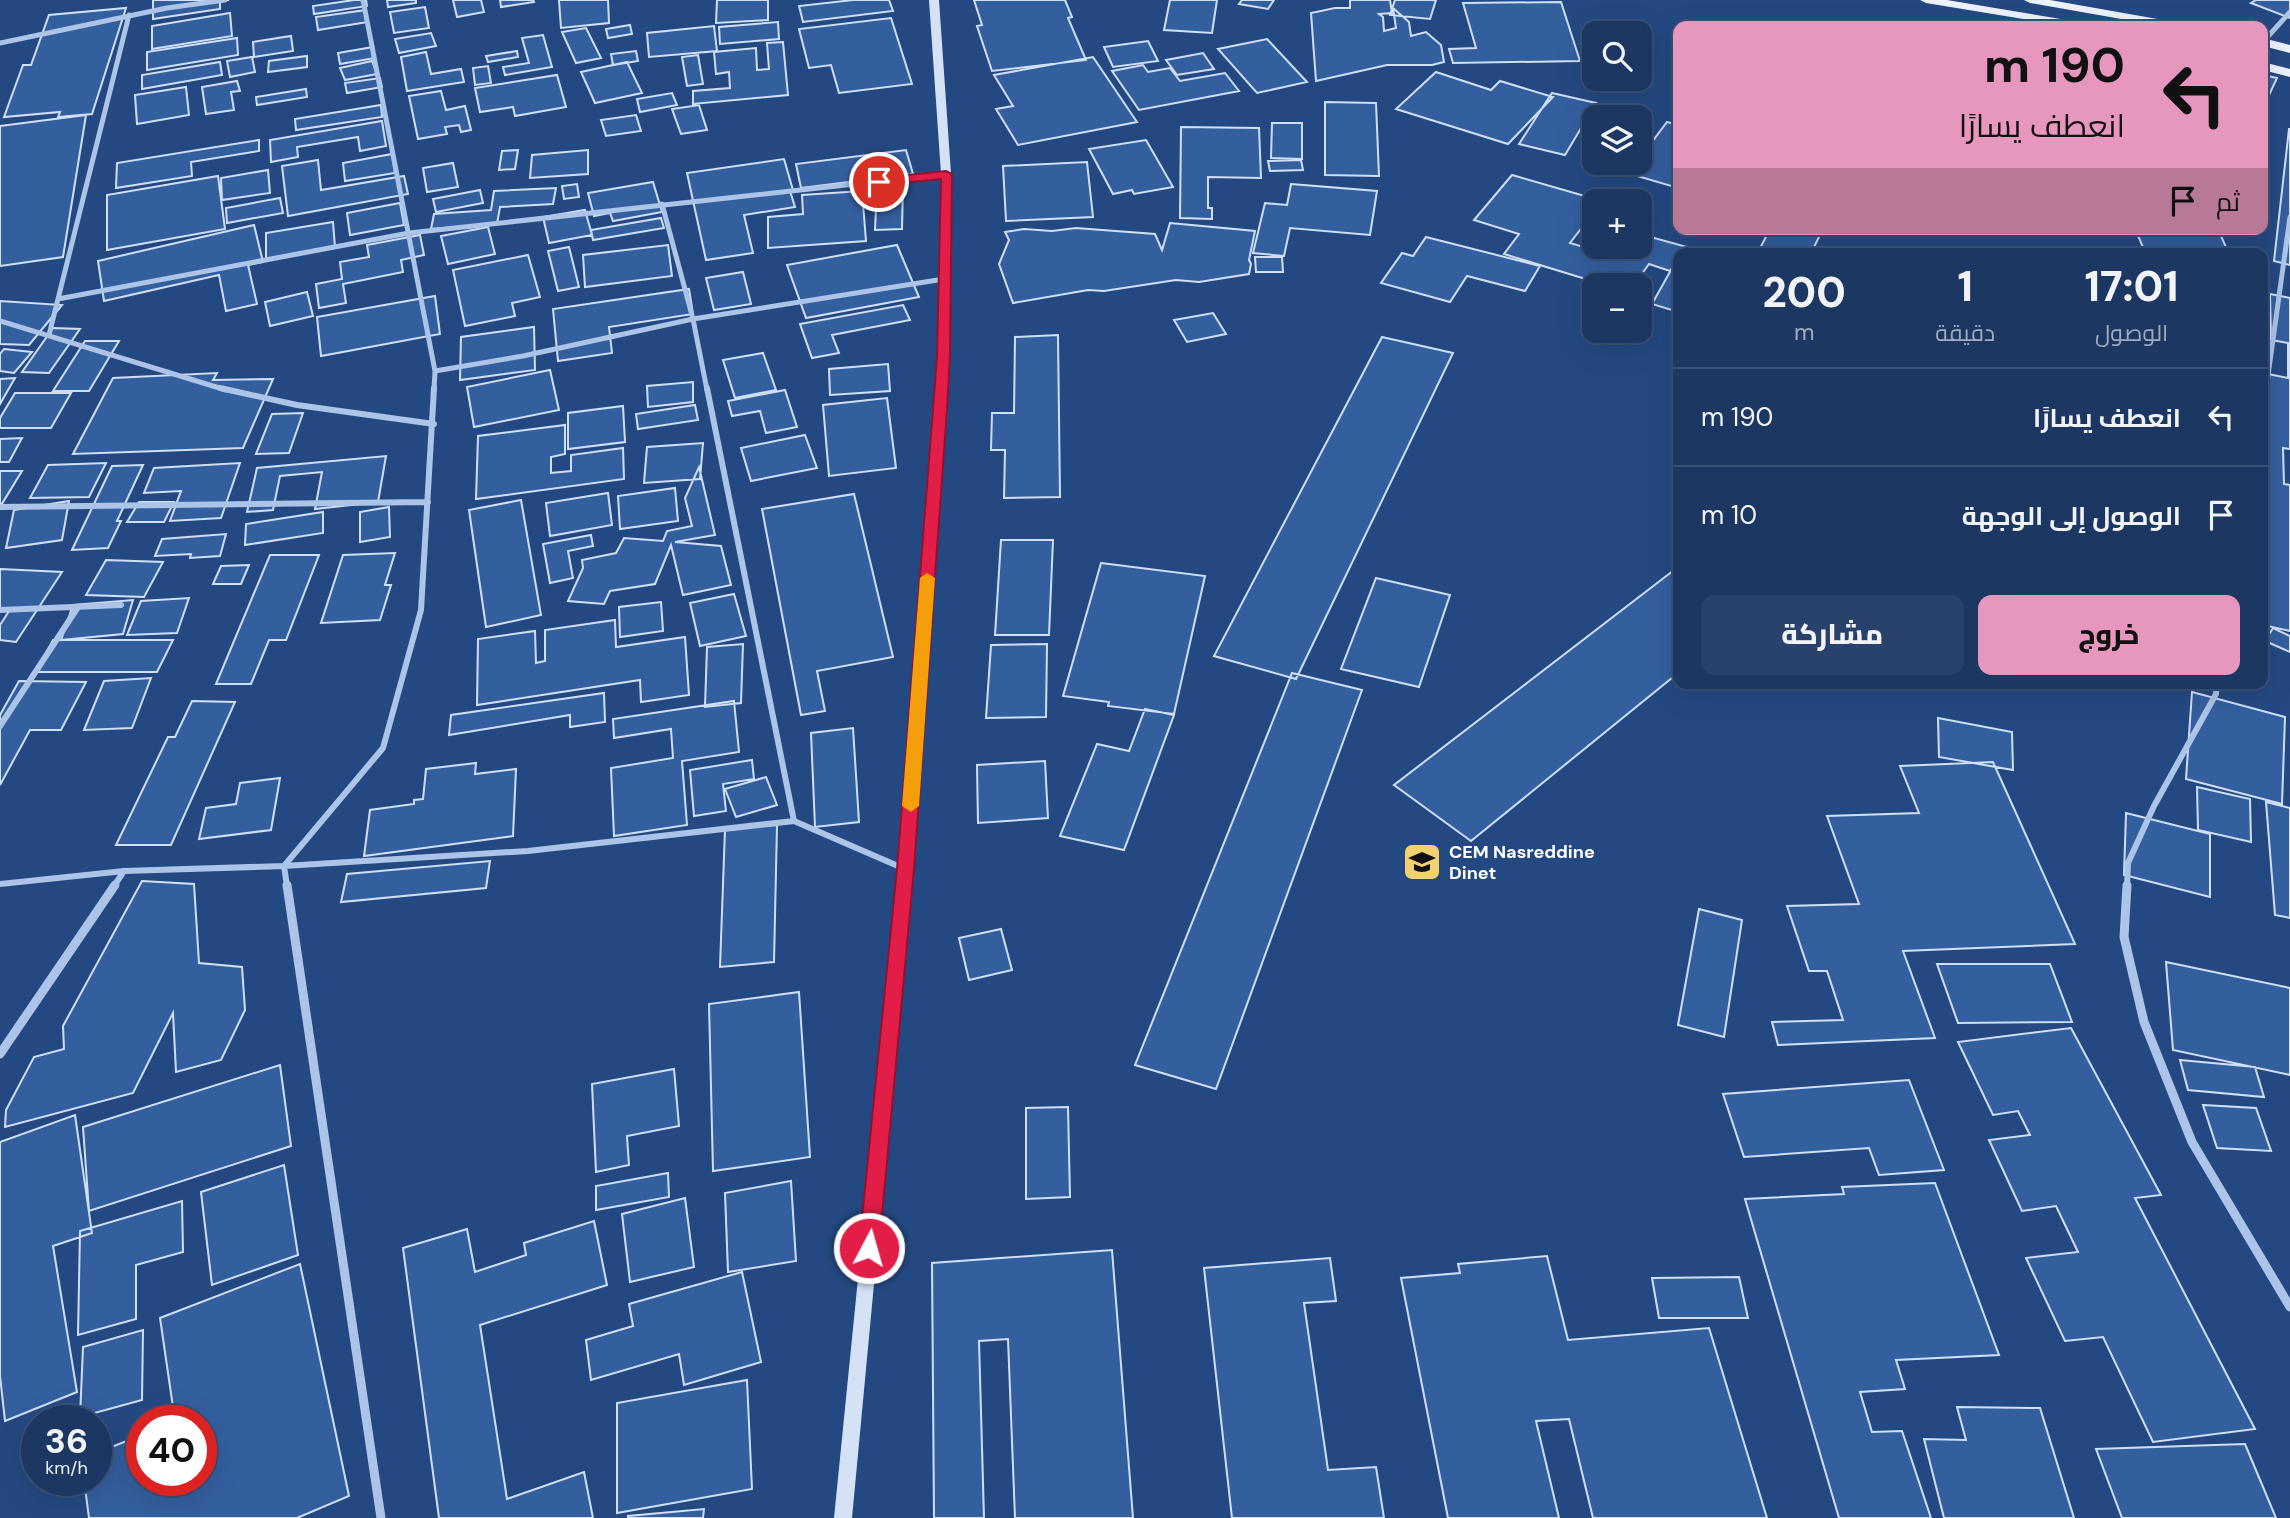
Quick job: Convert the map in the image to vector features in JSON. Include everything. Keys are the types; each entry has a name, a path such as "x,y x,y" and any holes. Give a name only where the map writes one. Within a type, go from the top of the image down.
{"main road":[{"path":"1926,0 2054,21"},
{"path":"2030,0 2151,21"},
{"path":"2268,43 2290,50"},
{"path":"2268,67 2290,73"}],"street":[{"path":"167,8 172,0"},
{"path":"0,43 129,15 225,0"},
{"path":"363,0 435,371 434,424 421,610 383,748 284,866 381,1518"},
{"path":"843,1518 906,869 943,368 946,174 934,0"},
{"path":"2268,36 2290,12"},
{"path":"49,335 129,15"},
{"path":"58,299 409,233 946,174"},
{"path":"662,204 693,319 794,821"},
{"path":"2268,373 2290,217"},
{"path":"435,371 523,356 693,319 944,279"},
{"path":"0,321 225,390 297,405 434,424"},
{"path":"0,507 428,502"},
{"path":"0,610 121,606"},
{"path":"0,726 78,607"},
{"path":"2216,689 2154,806 2128,863 2124,937 2144,1022 2192,1142 2290,1307"},
{"path":"0,884 124,871 284,866 528,851 794,821 906,869"},
{"path":"0,1054 124,871"}],"building":[{"path":"153,0 229,0 220,1 220,9 153,19"},
{"path":"366,0 367,6 314,14 313,6"},
{"path":"387,0 416,0 416,3 388,7"},
{"path":"453,0 481,0 484,12 457,17"},
{"path":"500,0 533,0 534,2 501,7"},
{"path":"559,0 608,0 609,23 561,28"},
{"path":"717,0 768,0 768,20 716,23"},
{"path":"853,0 889,0 893,11 803,22 799,6"},
{"path":"974,0 1065,0 1072,17 1068,18 1086,60 992,71 977,26 982,25"},
{"path":"1170,0 1217,0 1212,33 1164,30"},
{"path":"1242,0 1274,0 1268,9 1239,4"},
{"path":"1350,0 1390,0 1392,13 1379,14 1383,17 1384,31 1396,28 1393,8 1409,22 1411,36 1426,32 1441,45 1444,62 1432,65 1387,65 1316,81 1311,13 1350,8"},
{"path":"1395,0 1436,0 1430,19 1390,15"},
{"path":"2256,0 2290,0 2290,18 2251,3"},
{"path":"1561,2 1580,61 1453,63 1449,49 1476,48 1463,3"},
{"path":"425,7 429,28 394,33 390,12"},
{"path":"126,8 92,114 58,117 60,112 4,117 23,65 31,65 49,15"},
{"path":"366,10 368,22 318,30 316,17"},
{"path":"230,13 232,36 152,49 152,26"},
{"path":"891,18 912,84 839,93 831,65 809,68 799,29"},
{"path":"778,22 779,39 720,44 719,27"},
{"path":"630,25 632,34 608,38 606,29"},
{"path":"714,26 717,51 649,57 647,33"},
{"path":"586,28 601,58 576,63 562,32"},
{"path":"431,33 436,46 399,53 395,39"},
{"path":"543,35 552,67 505,75 503,67 529,63 522,38"},
{"path":"291,36 293,51 254,57 253,42"},
{"path":"237,38 238,55 147,70 147,52"},
{"path":"1267,39 1307,82 1257,93 1218,49"},
{"path":"1148,41 1158,61 1113,67 1104,47"},
{"path":"783,42 788,95 693,104 693,91 730,88 729,72 716,74 714,52 756,48 757,70 769,69 767,43"},
{"path":"373,47 375,58 340,64 338,53"},
{"path":"517,51 518,57 488,62 486,56"},
{"path":"636,51 638,61 613,65 611,54"},
{"path":"426,52 431,74 461,69 464,82 407,91 401,57"},
{"path":"1203,53 1214,69 1177,75 1166,60"},
{"path":"698,55 703,84 687,86 682,57"},
{"path":"307,56 307,67 268,72 269,61"},
{"path":"252,57 255,72 230,77 227,61"},
{"path":"1093,57 1137,122 1018,145 996,109 1013,106 994,75"},
{"path":"372,61 377,74 345,80 340,68"},
{"path":"220,62 222,75 142,89 142,75"},
{"path":"627,62 642,93 595,103 581,72"},
{"path":"1143,65 1148,72 1170,68 1180,81 1225,73 1239,91 1139,110 1112,71"},
{"path":"488,66 491,83 475,85 473,68"},
{"path":"1436,72 1491,90 1500,81 1553,97 1508,144 1396,109"},
{"path":"557,75 566,107 515,116 513,107 480,112 475,88"},
{"path":"2268,76 2277,78 2268,97"},
{"path":"380,78 382,87 347,93 345,83"},
{"path":"237,81 240,91 231,92 234,110 206,114 202,87"},
{"path":"186,87 189,115 137,124 135,95"},
{"path":"306,89 307,97 257,105 256,97"},
{"path":"441,91 446,110 465,106 471,130 461,132 459,125 445,127 447,134 418,139 409,96"},
{"path":"672,93 677,105 640,112 637,99"},
{"path":"1552,93 1596,103 1582,105 1582,126 1565,155 1519,144"},
{"path":"1325,102 1376,103 1379,176 1325,175"},
{"path":"381,105 382,117 296,130 295,119"},
{"path":"699,105 707,130 681,134 672,109"},
{"path":"86,115 63,257 0,266 0,126"},
{"path":"636,115 641,131 606,136 601,120"},
{"path":"382,121 386,146 360,151 358,137 297,147 298,157 271,162 270,140"},
{"path":"1667,122 1673,124 1673,187 1634,175 1652,175 1652,142"},
{"path":"1272,123 1302,123 1302,159 1271,158"},
{"path":"1181,127 1259,128 1261,178 1208,177 1208,208 1212,208 1212,219 1180,218"},
{"path":"2290,129 2290,265 2274,261"},
{"path":"259,140 259,151 191,162 192,176 116,188 117,163"},
{"path":"1146,140 1173,187 1134,194 1132,190 1113,194 1089,149"},
{"path":"518,150 515,169 499,170 502,151"},
{"path":"588,150 588,174 530,178 532,155"},
{"path":"906,150 913,174 801,188 796,164"},
{"path":"392,154 395,173 345,181 343,163"},
{"path":"784,159 795,207 744,215 753,253 706,260 687,173"},
{"path":"318,160 321,190 404,176 408,194 288,216 282,166"},
{"path":"1301,160 1303,170 1270,171 1268,161"},
{"path":"1087,162 1093,217 1006,221 1003,166"},
{"path":"453,163 458,187 427,192 423,168"},
{"path":"268,170 270,193 222,200 221,178"},
{"path":"1512,175 1582,195 1582,228 1570,243 1582,247 1582,259 1652,259 1652,237 1687,247 1673,248 1673,266 1670,271 1649,264 1643,273 1582,273 1582,278 1504,254 1519,234 1474,220"},
{"path":"218,176 225,229 107,250 107,195"},
{"path":"653,182 662,212 613,221 610,213 594,216 588,193"},
{"path":"577,184 579,197 564,199 562,186"},
{"path":"1291,184 1377,191 1370,235 1290,228 1284,256 1253,253 1265,203 1287,205"},
{"path":"903,185 902,229 875,230 877,186"},
{"path":"556,188 553,204 500,207 497,224 431,229 434,214 491,210 494,191"},
{"path":"480,190 483,203 436,212 433,199"},
{"path":"862,191 866,241 768,248 768,217 803,214 802,195"},
{"path":"280,198 283,213 227,223 226,208"},
{"path":"400,203 404,225 350,235 347,213"},
{"path":"585,210 592,235 549,243 543,217"},
{"path":"661,218 664,228 593,240 591,230"},
{"path":"333,222 335,247 266,259 266,233"},
{"path":"1170,223 1255,231 1249,274 1199,282 1176,280 1104,291 1088,290 1013,303 999,264 1009,240 1005,232 1076,228 1155,234 1162,250"},
{"path":"254,225 263,262 248,265 257,304 226,311 219,275 104,301 98,261"},
{"path":"488,227 495,254 448,264 441,236"},
{"path":"420,235 424,255 401,260 403,272 343,284 346,303 319,308 316,284 342,279 340,262 369,257 367,245"},
{"path":"1767,235 1820,235 1814,248 1760,248"},
{"path":"2138,235 2221,235 2226,248 2143,248"},
{"path":"1426,237 1540,266 1525,291 1467,276 1450,302 1381,283 1402,253 1413,256"},
{"path":"668,245 672,276 585,287 583,255"},
{"path":"897,245 919,297 806,318 787,265"},
{"path":"569,247 579,287 558,291 548,251"},
{"path":"528,255 540,297 512,303 515,316 465,326 453,270"},
{"path":"1255,257 1282,257 1283,272 1256,272"},
{"path":"1671,270 1673,271 1673,310 1652,304"},
{"path":"743,272 751,304 714,310 706,278"},
{"path":"689,289 693,314 609,327 612,353 558,361 553,309"},
{"path":"307,292 313,316 270,326 265,302"},
{"path":"2270,294 2290,298 2290,449 2283,448 2284,484 2290,485 2290,631 2268,626 2268,374 2288,378 2288,343 2271,340"},
{"path":"435,296 440,334 321,356 317,317"},
{"path":"0,301 62,305 29,345 0,344"},
{"path":"903,305 910,320 832,335 839,353 812,358 800,324"},
{"path":"1213,313 1226,334 1187,342 1174,320"},
{"path":"534,327 535,370 460,380 461,337"},
{"path":"53,328 80,329 49,373 22,372"},
{"path":"1058,335 1060,497 1004,498 1005,450 991,450 992,413 1014,413 1015,337"},
{"path":"1382,337 1453,353 1296,679 1214,656"},
{"path":"85,341 119,341 89,391 53,391"},
{"path":"4,349 32,352 14,373 0,371 0,354"},
{"path":"763,353 776,390 735,398 723,360"},
{"path":"888,364 890,391 830,395 829,369"},
{"path":"550,370 559,410 474,427 467,387"},
{"path":"217,373 213,380 273,379 243,448 73,454 113,378"},
{"path":"15,378 0,404 0,379"},
{"path":"693,382 693,402 648,407 647,386"},
{"path":"785,390 797,427 766,433 760,411 732,416 728,401"},
{"path":"15,393 71,393 51,428 0,428 0,418"},
{"path":"887,398 896,468 829,476 823,405"},
{"path":"695,405 698,420 638,429 636,414"},
{"path":"623,406 625,442 568,449 568,413"},
{"path":"303,413 289,453 256,454 272,414"},
{"path":"565,425 565,454 551,457 551,473 571,471 571,455 623,448 624,479 476,499 478,436"},
{"path":"805,435 817,468 751,481 741,448"},
{"path":"22,438 9,462 0,462 0,439"},
{"path":"703,443 700,479 644,483 647,447"},
{"path":"386,456 378,502 315,509 322,472 280,476 273,510 247,512 257,468"},
{"path":"106,463 89,497 30,498 48,465"},
{"path":"240,463 221,518 170,521 181,491 144,493 154,468"},
{"path":"143,465 117,521 121,521 108,548 72,550 112,466"},
{"path":"699,467 715,535 675,542 721,546 731,585 683,595 671,545 655,584 610,591 604,604 568,601 583,568 582,560 616,553 624,538 663,541 667,531 692,526 685,498"},
{"path":"0,471 22,471 0,507"},
{"path":"675,488 678,521 620,529 618,496"},
{"path":"608,493 612,525 550,536 546,503"},
{"path":"854,494 893,657 817,671 825,711 801,715 762,509"},
{"path":"521,500 541,615 486,627 469,510"},
{"path":"69,501 62,540 6,548 14,510"},
{"path":"139,502 174,502 164,522 127,522"},
{"path":"389,507 390,537 360,542 360,512"},
{"path":"323,512 323,533 245,545 246,524"},
{"path":"226,534 220,556 155,556 162,539"},
{"path":"591,535 593,546 568,551 573,578 550,583 543,544"},
{"path":"1001,540 1053,540 1049,635 995,635"},
{"path":"395,553 385,585 391,585 380,620 321,623 343,555"},
{"path":"270,555 319,555 286,640 269,640 251,684 216,684"},
{"path":"106,560 163,562 144,597 86,595"},
{"path":"1101,563 1205,576 1174,714 1108,706 1109,702 1063,696"},
{"path":"249,565 241,584 213,584 221,566"},
{"path":"0,569 62,572 16,642 0,640 0,625 11,608 0,608"},
{"path":"1673,571 1673,677 1471,841 1394,785"},
{"path":"1376,578 1450,595 1419,687 1341,669"},
{"path":"734,594 746,636 700,646 690,603"},
{"path":"189,598 177,633 127,635 141,601"},
{"path":"133,600 123,634 61,640 73,605"},
{"path":"661,602 663,631 620,637 619,607"},
{"path":"615,620 616,647 685,637 689,695 641,702 640,680 477,705 478,639 535,631 536,663 545,661 545,630"},
{"path":"2273,628 2290,636 2290,652 2268,642"},
{"path":"53,640 173,640 157,672 36,672"},
{"path":"743,644 741,703 705,707 707,647"},
{"path":"1047,644 1046,717 986,718 991,645"},
{"path":"1292,673 1362,690 1216,1089 1135,1065"},
{"path":"151,678 132,728 84,730 104,681"},
{"path":"19,681 86,682 61,730 30,730 0,785 0,715"},
{"path":"2192,692 2285,717 2282,804 2186,779"},
{"path":"604,693 605,722 570,727 570,715 449,735 451,715"},
{"path":"192,701 235,702 171,845 116,845 168,737 175,737"},
{"path":"734,701 739,752 682,761 687,825 614,836 611,768 673,758 671,729 614,738 613,719"},
{"path":"1145,709 1174,715 1124,850 1060,836 1097,744 1129,751"},
{"path":"1938,718 2012,732 2013,770 1939,757"},
{"path":"853,728 859,822 815,827 811,733"},
{"path":"752,760 754,779 723,784 726,811 694,816 690,770"},
{"path":"1045,761 1048,818 978,823 977,765"},
{"path":"1993,762 2075,944 1903,951 1935,1038 1778,1045 1772,1022 1843,1020 1827,971 1809,971 1787,906 1859,904 1827,816 1919,813 1900,766"},
{"path":"476,763 475,774 516,769 513,836 364,856 370,810 414,804 414,800 423,799 426,769"},
{"path":"766,777 777,805 736,817 725,789"},
{"path":"280,778 271,830 199,839 206,808 236,804 240,783"},
{"path":"2197,787 2250,799 2251,842 2198,830"},
{"path":"2266,802 2290,808 2290,918 2275,915"},
{"path":"2126,813 2210,834 2210,897 2124,875"},
{"path":"777,825 774,962 720,967 725,829"},
{"path":"490,861 486,888 341,902 347,874"},
{"path":"142,881 194,884 199,963 242,967 245,1010 221,1060 176,1072 173,1013 133,1093 5,1127 6,1110 34,1057 64,1049 63,1026"},
{"path":"1699,909 1742,920 1724,1037 1678,1025"},
{"path":"1001,929 1012,970 969,980 959,938"},
{"path":"2166,962 2290,988 2290,1075 2173,1050"},
{"path":"1937,964 2050,964 2072,1022 1958,1023"},
{"path":"799,992 810,1157 713,1171 709,1004"},
{"path":"2071,1028 2161,1195 2135,1198 2255,1429 2153,1442 2103,1337 2065,1341 2026,1258 2078,1252 2056,1206 2022,1211 1989,1140 2030,1135 2018,1111 1993,1115 1958,1042"},
{"path":"2180,1060 2255,1067 2264,1097 2188,1090"},
{"path":"280,1065 291,1146 89,1211 83,1127"},
{"path":"674,1069 679,1126 627,1136 629,1165 596,1172 592,1084"},
{"path":"1909,1080 1944,1170 1879,1175 1869,1148 1744,1157 1723,1094"},
{"path":"2203,1105 2256,1108 2271,1151 2217,1148"},
{"path":"1068,1107 1070,1197 1026,1199 1026,1108"},
{"path":"75,1115 92,1233 53,1246 77,1392 45,1405 21,1405 21,1415 5,1421 0,1376 0,1142"},
{"path":"284,1165 298,1255 212,1285 201,1192"},
{"path":"668,1173 669,1197 596,1210 596,1186"},
{"path":"791,1181 796,1261 728,1272 725,1193"},
{"path":"1935,1183 1999,1355 1896,1360 1905,1389 1860,1392 1872,1432 1902,1431 1931,1518 1839,1518 1745,1199 1844,1194 1842,1187"},
{"path":"685,1198 694,1267 630,1282 622,1214"},
{"path":"182,1201 183,1252 136,1265 136,1319 78,1335 80,1231"},
{"path":"594,1221 607,1285 480,1325 507,1499 584,1472 593,1518 439,1518 403,1248 467,1229 475,1272 526,1255 524,1243"},
{"path":"1112,1250 1133,1518 1015,1518 1008,1339 979,1341 984,1518 934,1518 932,1263"},
{"path":"1547,1256 1568,1340 1709,1328 1767,1518 1593,1518 1569,1419 1536,1421 1559,1518 1448,1518 1401,1278 1460,1273 1458,1264"},
{"path":"1330,1258 1336,1301 1304,1303 1328,1470 1376,1467 1384,1518 1232,1518 1204,1268"},
{"path":"300,1264 349,1496 297,1518 89,1518 86,1496 112,1496 112,1447 126,1441 126,1496 217,1496 217,1405 173,1405 160,1318"},
{"path":"742,1272 761,1362 684,1385 679,1354 591,1380 586,1340 633,1326 629,1304"},
{"path":"1739,1277 1748,1318 1659,1318 1652,1278"},
{"path":"143,1330 142,1400 112,1408 112,1405 81,1405 83,1347"},
{"path":"747,1380 752,1489 617,1513 617,1403"},
{"path":"1957,1407 2040,1408 2074,1518 1944,1518 1924,1439 1966,1440"},
{"path":"2245,1444 2276,1518 2122,1518 2096,1449"},
{"path":"704,1509 703,1518 628,1518 628,1516"}],"slow traffic":[{"path":"911,806 927,578"}],"place":[{"name":"CEM Nasreddine Dinet","path":"1422,862"}],"route":[{"path":"869,1248 906,869 944,355 946,174 879,182"}]}
